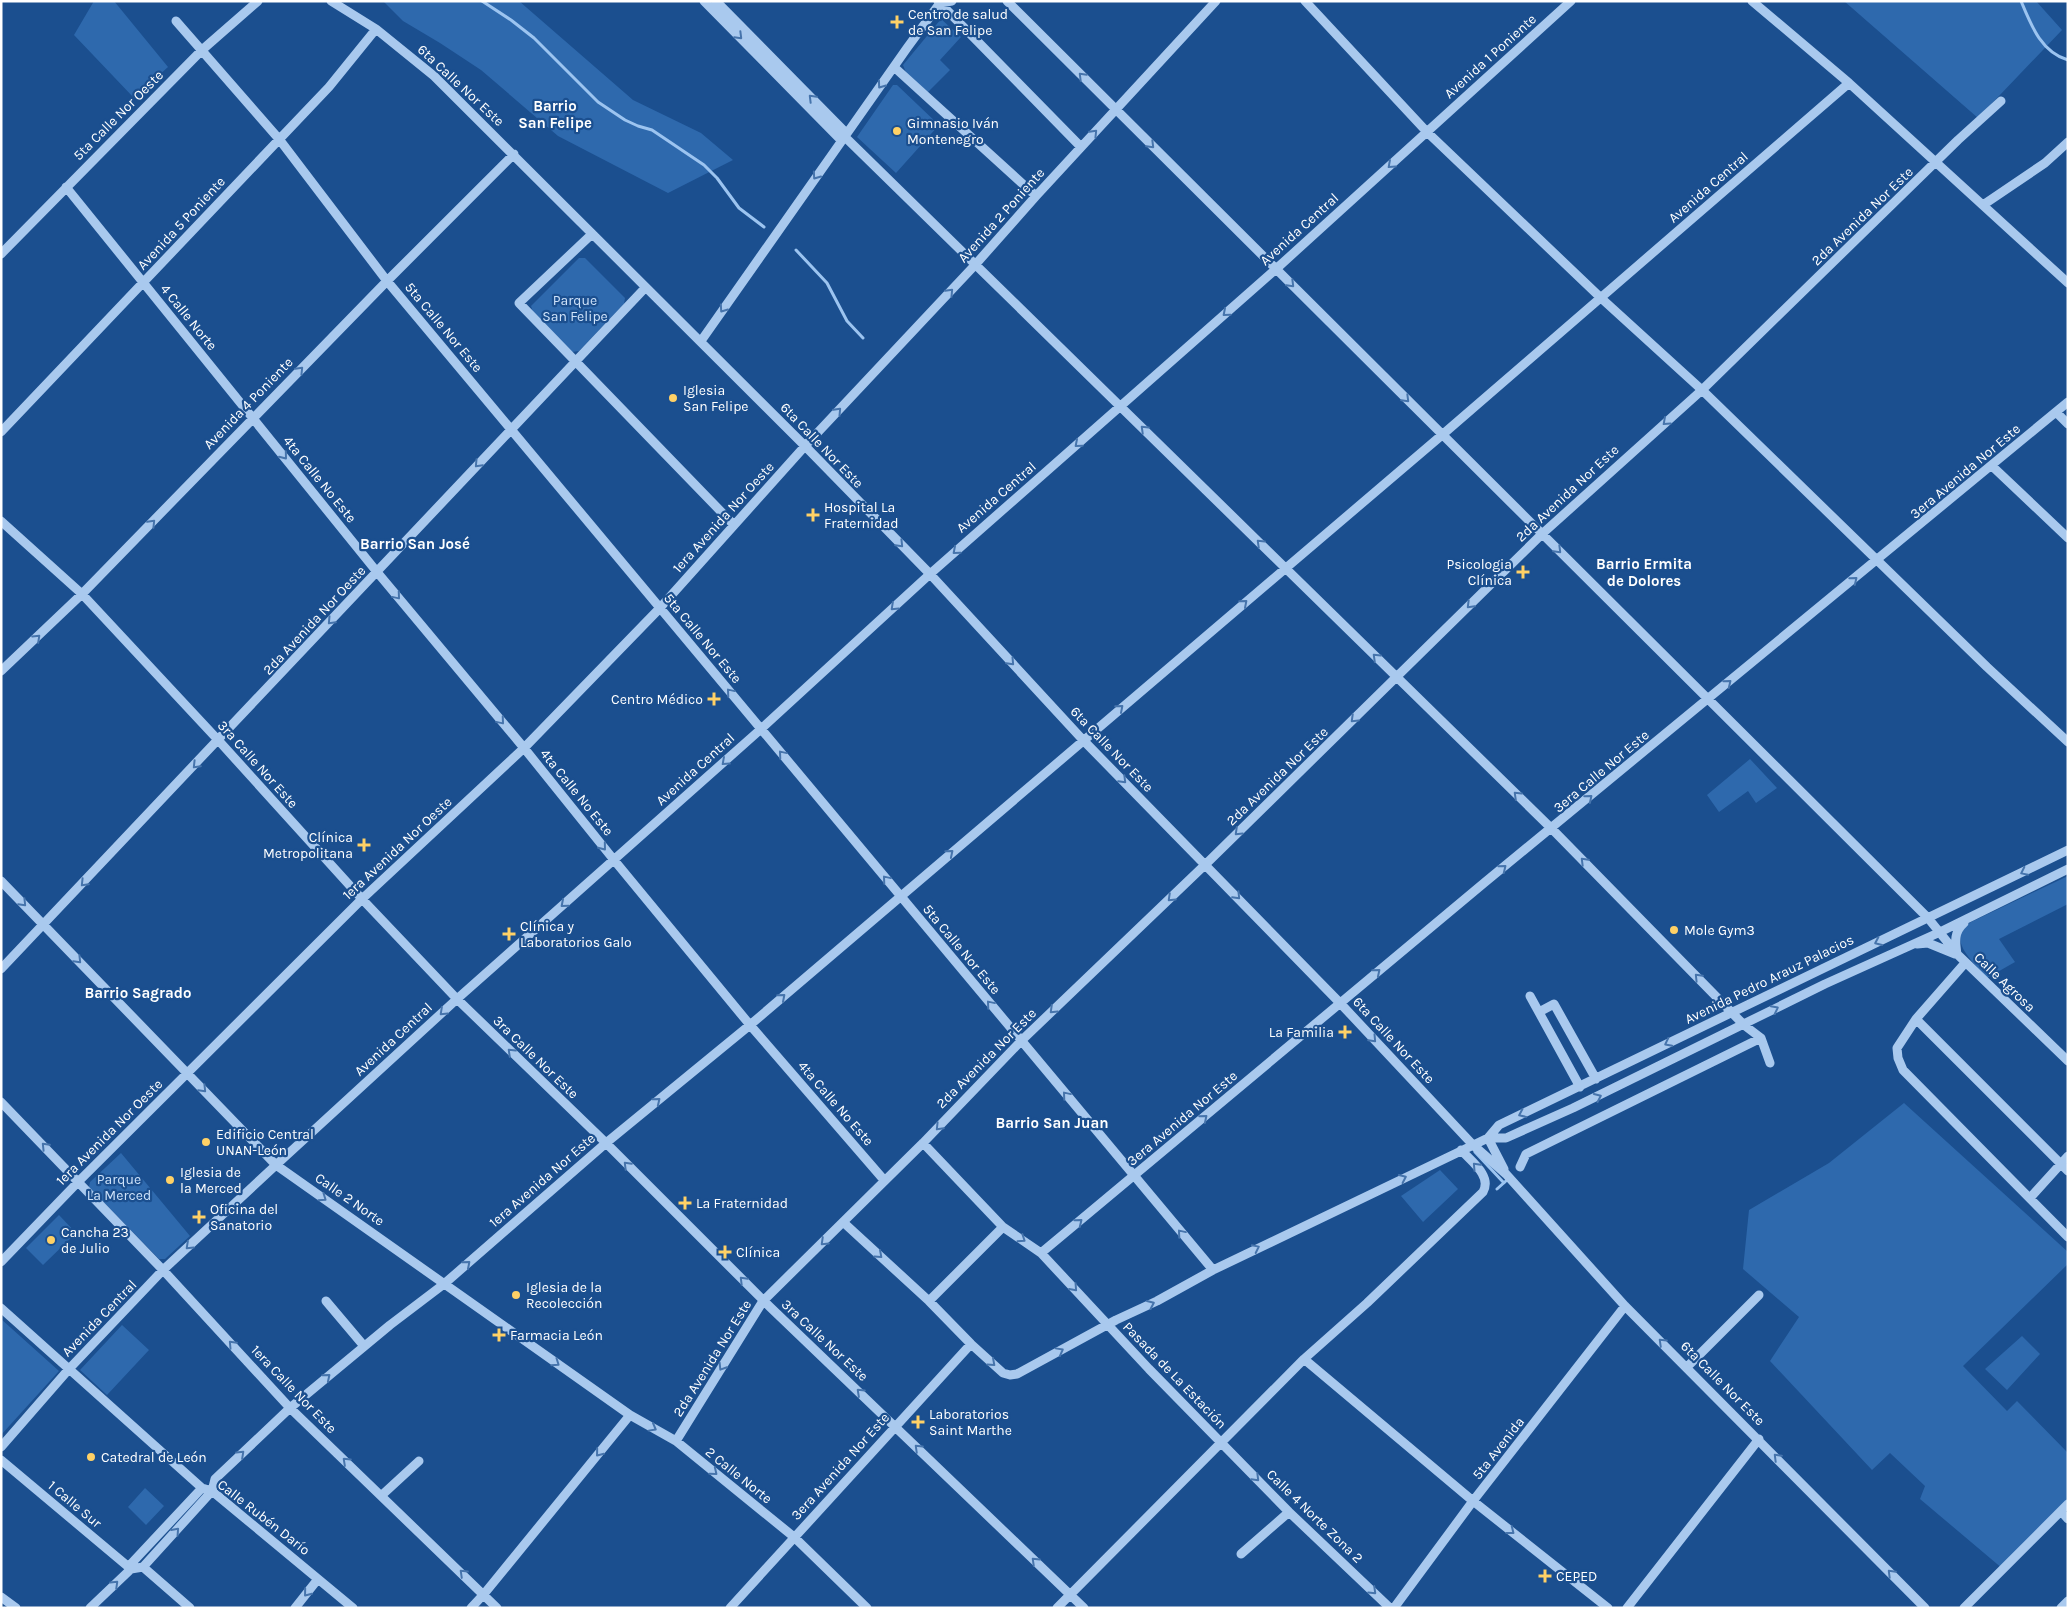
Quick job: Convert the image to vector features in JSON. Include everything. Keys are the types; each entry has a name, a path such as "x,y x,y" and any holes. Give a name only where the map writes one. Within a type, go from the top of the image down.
{"street":[{"name":"5ta Calle Nor Oeste","path":"1,254 202,50 258,1"},
{"name":"6ta Calle Nor Este","path":"331,1 376,29 434,76 514,154 645,288 701,341 930,574 1083,740 1206,864 1474,1145 1506,1174 1625,1306 1925,1608"},
{"path":"704,1 1552,829 1744,1025 1761,1038 1770,1063"},
{"path":"716,1 844,136"},
{"path":"939,2 952,1"},
{"name":"Calle Agrosa","path":"1006,1 1928,918 1938,933 1957,954 2068,1062"},
{"name":"Avenida 2 Poniente","path":"805,446 975,265 1216,1"},
{"path":"1305,1 1427,132 1601,298 1702,390 2068,742"},
{"name":"Avenida 1 Poniente","path":"1427,132 1571,1"},
{"path":"1752,1 1849,84 2068,283"},
{"path":"701,341 939,2"},
{"path":"939,2 1081,147"},
{"name":"5ta Calle Nor Este","path":"176,21 279,139 387,281 1212,1270"},
{"name":"Avenida 5 Poniente","path":"1,432 329,87 376,29"},
{"path":"894,67 1036,196"},
{"name":"Avenida Central","path":"900,896 1442,435 1849,84"},
{"name":"2da Avenida Nor Este","path":"676,1441 764,1301 923,1143 1021,1041 1206,864 1542,534 1702,390 2001,101"},
{"name":"Avenida Central","path":"1,1446 69,1369 163,1270 276,1165 457,999 761,729 930,574 1276,269 1427,132"},
{"path":"1983,205 2045,163 2068,142"},
{"name":"Avenida 4 Poniente","path":"1,671 82,594 387,281 514,154"},
{"name":"4 Calle Norte","path":"66,187 253,418"},
{"path":"592,234 519,303 734,525"},
{"name":"2da Avenida Nor Oeste","path":"1,969 219,741 511,428 645,288"},
{"name":"3era Avenida Nor Este","path":"1879,560 2068,402"},
{"path":"2056,412 2068,424"},
{"name":"4ta Calle No Este","path":"253,418 377,572 524,748 750,1025 884,1180"},
{"name":"1era Avenida Nor Oeste","path":"1,1262 79,1181 362,900 524,748 659,608 805,446"},
{"path":"1992,466 2068,538"},
{"name":"3ra Calle Nor Este","path":"1,521 82,594 219,741 362,900 457,999 606,1143 764,1301 1070,1595"},
{"name":"3era Calle Nor Este","path":"1340,1003 1879,560"},
{"name":"Avenida Pedro Arauz Palacios","path":"971,1344 1003,1372 1010,1375 1032,1367 1212,1270 1488,1138 1500,1125 1732,1011 2068,850"},
{"name":"Avenida Pedro Arauz Palacios","path":"1488,1138 1506,1138 1573,1108 1825,984 1938,933 2068,869"},
{"name":"Calle 2 Norte","path":"1,880 276,1165 630,1415"},
{"name":"1era Avenida Nor Este","path":"143,1567 212,1491 215,1479 290,1408 364,1346 444,1284 606,1143 750,1025 900,896"},
{"path":"1914,944 1928,944 1957,954 1955,936 1958,929 1971,917"},
{"path":"1965,962 1916,1019 1897,1048 1898,1058 1903,1070 2068,1237"},
{"path":"1819,969 1825,984"},
{"path":"1530,996 1580,1087"},
{"name":"3era Avenida Nor Este","path":"1041,1252 1340,1003"},
{"path":"1539,1012 1554,1004 1596,1079"},
{"path":"1916,1019 2068,1172"},
{"path":"1520,1168 1526,1154 1761,1038"},
{"path":"1641,1057 1647,1073"},
{"path":"1567,1093 1573,1108"},
{"name":"1era Calle Nor Este","path":"1,1102 79,1181 290,1408 497,1608"},
{"name":"6ta Calle Nor Este","path":"1488,1138 1506,1174"},
{"name":"Pasada de La Estación","path":"923,1143 1003,1227 1041,1252 1222,1444"},
{"path":"1057,1608 1304,1360 1483,1192 1486,1183 1483,1173 1462,1150"},
{"path":"2030,1198 2068,1156"},
{"path":"843,1222 929,1301 971,1344"},
{"path":"929,1301 1003,1227"},
{"path":"1687,1367 1758,1295"},
{"path":"326,1301 364,1346"},
{"name":"5ta Avenida","path":"1394,1608 1473,1501 1625,1306"},
{"name":"Calle Rubén Darío","path":"1,1308 202,1488 212,1491 353,1608"},
{"name":"3era Avenida Nor Este","path":"730,1608 971,1344"},
{"path":"1304,1360 1473,1501 1608,1608"},
{"path":"471,1608 630,1415"},
{"name":"2 Calle Norte","path":"630,1415 676,1441 794,1537 867,1608"},
{"path":"1627,1608 1759,1439"},
{"name":"Calle 4 Norte Zona 2","path":"1222,1444 1289,1512 1390,1608"},
{"name":"1 Calle Sur","path":"1,1460 130,1568"},
{"path":"382,1495 420,1461"},
{"path":"90,1608 130,1568 202,1488"},
{"path":"1964,1608 2068,1504"},
{"path":"2061,1511 2068,1519"},
{"path":"1240,1554 1289,1512"},
{"path":"130,1568 143,1567 190,1608"},
{"path":"295,1608 318,1579"},
{"path":"1070,1595 1084,1608"},
{"path":"1,1596 16,1608"},
{"path":"2061,1608 2068,1602"}],"green space":[{"path":"94,1 114,1 168,67 134,98 74,35"},
{"path":"383,1 519,1 633,100 701,133 733,160 668,193 558,136 481,70 403,21"},
{"path":"1844,1 2036,1 2062,30 1978,118"},
{"path":"941,19 961,37 940,60 950,70 927,93 907,75 903,65"},
{"name":"Gimnasio Iván Montenegro","path":"893,85 897,85 939,125 896,173 857,137"},
{"name":"Parque San Felipe","path":"579,258 585,258 625,298 624,304 579,351 572,352 533,312 531,306"},
{"path":"1750,759 1777,788 1756,803 1748,791 1719,812 1707,795"},
{"path":"2068,876 2068,904 1999,939 2015,962 1987,978 1964,949 1960,936 1962,930 1971,922"},
{"path":"1904,1103 2068,1252 2068,1264 1963,1366 2007,1411 2017,1401 2068,1453 2068,1504 2003,1569 1920,1499 1925,1486 1890,1453 1872,1470 1770,1361 1799,1317 1743,1269 1749,1210 1829,1163"},
{"name":"Parque La Merced","path":"121,1153 190,1236 165,1259 159,1259 89,1187 90,1182"},
{"path":"1440,1170 1458,1189 1423,1222 1401,1196"},
{"name":"Cancha 23 de Julio","path":"59,1215 76,1233 43,1265 26,1248"},
{"path":"1,1319 59,1371 1,1435"},
{"path":"122,1325 149,1350 107,1395 80,1370"},
{"path":"2022,1336 2040,1354 2007,1390 1985,1369"},
{"path":"145,1488 164,1506 146,1525 128,1507"}],"waterway":[{"path":"482,1 534,38 598,102 625,120 652,130 704,165 717,178 739,208 764,227"},
{"path":"2021,1 2033,28 2044,44 2051,51 2068,60"},
{"path":"796,250 827,283 847,321 863,338"},
{"path":"1475,1152 1504,1183"},
{"path":"1497,1189 1507,1180"}],"place":[{"name":"Centro de salud de San Felipe","path":"897,22"},
{"name":"Gimnasio Iván Montenegro","path":"897,131"},
{"name":"Iglesia San Felipe","path":"673,398"},
{"name":"Hospital La Fraternidad","path":"813,515"},
{"name":"Psicologia Clínica","path":"1523,572"},
{"name":"Centro Médico","path":"714,699"},
{"name":"Clínica Metropolitana","path":"364,845"},
{"name":"Mole Gym3","path":"1674,930"},
{"name":"Clínica y Laboratorios Galo","path":"509,934"},
{"name":"La Familia","path":"1345,1032"},
{"name":"Edificio Central UNAN-León","path":"206,1142"},
{"name":"Iglesia de la Merced","path":"170,1180"},
{"name":"La Fraternidad","path":"685,1203"},
{"name":"Oficina del Sanatorio","path":"199,1217"},
{"name":"Cancha 23 de Julio","path":"51,1240"},
{"name":"Clínica","path":"725,1252"},
{"name":"Iglesia de la Recolección","path":"516,1295"},
{"name":"Farmacia León","path":"499,1335"},
{"name":"Laboratorios Saint Marthe","path":"918,1422"},
{"name":"Catedral de León","path":"91,1457"},
{"name":"CEPED","path":"1545,1576"}],"district":[{"name":"Barrio San Felipe","path":"555,114"},
{"name":"Barrio San José","path":"415,544"},
{"name":"Barrio Ermita de Dolores","path":"1644,572"},
{"name":"Barrio Sagrado","path":"138,993"},
{"name":"Barrio San Juan","path":"1052,1123"}]}
